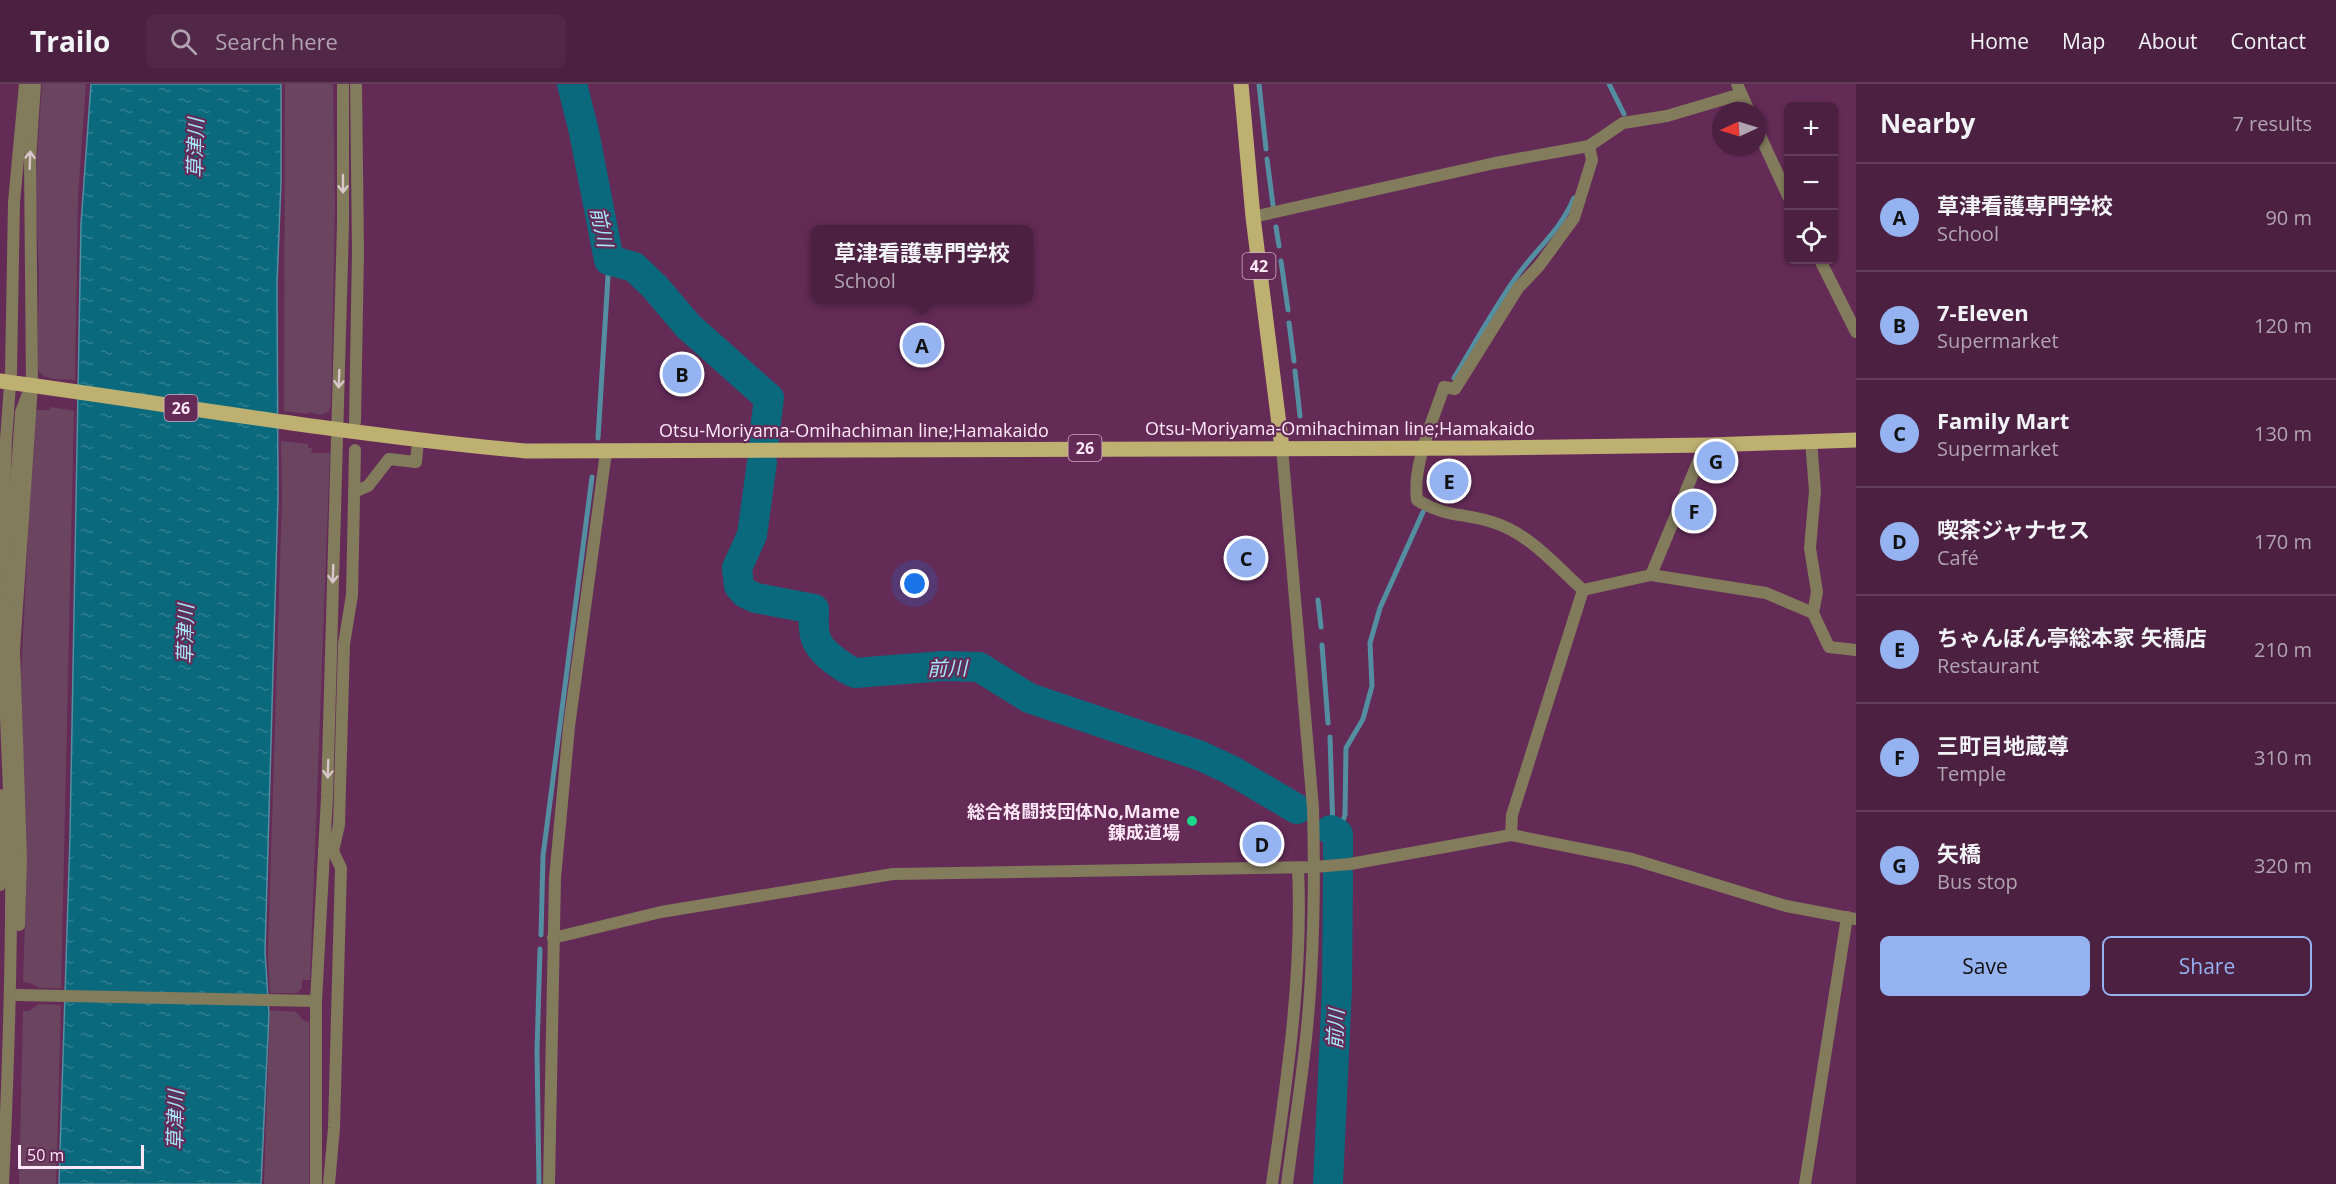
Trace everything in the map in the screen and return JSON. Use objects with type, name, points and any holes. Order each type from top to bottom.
[{"type":"main road","name":"42","points":[[1240,84],[1253,217],[1282,447]]},
{"type":"main road","name":"Otsu-Moriyama-Omihachiman line;Hamakaido","points":[[0,381],[315,428],[526,451],[1705,445],[1856,440]]},
{"type":"street","points":[[11,1184],[21,859],[14,650],[9,615],[2,601],[3,440],[11,371],[14,202],[25,84]]},
{"type":"street","points":[[0,747],[21,412],[32,385],[30,160],[35,84]]},
{"type":"street","points":[[316,1184],[316,1001],[329,851],[343,225],[343,84]]},
{"type":"street","points":[[355,422],[358,251],[356,84]]},
{"type":"street","points":[[1253,217],[1495,163],[1589,146],[1623,123],[1667,116],[1739,89]]},
{"type":"street","points":[[1583,590],[1524,536],[1492,522],[1434,510],[1417,500],[1416,489],[1424,447],[1444,387],[1455,389],[1518,288],[1539,266],[1574,218],[1592,160],[1589,146]]},
{"type":"street","points":[[1766,148],[1784,187]]},
{"type":"street","points":[[343,153],[356,153]]},
{"type":"street","points":[[18,166],[23,232],[23,369]]},
{"type":"street","points":[[1822,264],[1856,332]]},
{"type":"street","points":[[354,492],[368,486],[389,459],[416,462],[418,441]]},
{"type":"street","points":[[1811,441],[1815,491],[1810,548],[1817,592],[1814,613],[1828,648],[1856,650]]},
{"type":"street","points":[[1651,575],[1705,445]]},
{"type":"street","points":[[1282,447],[1313,808],[1314,844],[1320,867],[1306,1037],[1287,1184]]},
{"type":"street","points":[[329,851],[339,825],[344,644],[352,595],[355,450]]},
{"type":"street","points":[[549,1184],[555,878],[569,727],[606,452]]},
{"type":"street","points":[[1583,590],[1651,575],[1766,593],[1814,613]]},
{"type":"street","points":[[1511,835],[1512,815],[1583,590]]},
{"type":"street","points":[[3,1184],[11,857],[8,748],[4,710]]},
{"type":"street","points":[[0,795],[0,885]]},
{"type":"street","points":[[553,938],[661,912],[893,874],[1320,867],[1350,864],[1511,835],[1632,859],[1786,906],[1852,918],[1805,1184]]},
{"type":"street","points":[[329,851],[340,868],[334,1128],[329,1184]]},
{"type":"street","points":[[1272,1184],[1291,1045],[1300,910],[1298,868]]},
{"type":"street","points":[[16,995],[316,1001]]},
{"type":"shaded area","points":[[42,84],[86,84],[78,196],[75,380],[47,377],[39,372],[37,367],[39,269],[35,186]]},
{"type":"shaded area","points":[[285,84],[333,84],[335,206],[331,404],[329,411],[322,415],[284,411]]},
{"type":"shaded area","points":[[51,407],[74,411],[61,988],[39,988],[23,982],[26,889],[21,677],[34,410],[50,410]]},
{"type":"shaded area","points":[[281,441],[308,444],[308,448],[312,448],[311,453],[330,453],[310,980],[302,980],[302,988],[297,993],[270,993],[268,952],[282,499]]},
{"type":"shaded area","points":[[39,1004],[61,1005],[56,1184],[19,1184],[23,1011],[29,1011]]},
{"type":"shaded area","points":[[270,1010],[296,1012],[303,1020],[309,1022],[309,1184],[264,1184]]},
{"type":"water","name":"草津川","points":[[91,84],[281,84],[281,182],[277,283],[278,497],[265,952],[269,1014],[261,1184],[59,1184],[70,837],[81,224]]},
{"type":"waterway","name":"前川","points":[[572,84],[584,132],[609,260],[634,267],[655,287],[688,326],[769,398],[764,439]]},
{"type":"waterway","points":[[1259,84],[1266,149]]},
{"type":"waterway","points":[[1609,84],[1624,114]]},
{"type":"waterway","points":[[1267,159],[1273,205]]},
{"type":"waterway","points":[[1454,378],[1492,313],[1525,266],[1555,230],[1574,198]]},
{"type":"waterway","points":[[1276,227],[1279,246]]},
{"type":"waterway","points":[[598,438],[609,260]]},
{"type":"waterway","points":[[1281,261],[1288,310]]},
{"type":"waterway","points":[[1289,323],[1294,361]]},
{"type":"waterway","points":[[1295,371],[1300,416]]},
{"type":"waterway","name":"前川","points":[[762,462],[752,535],[737,568],[739,586],[745,593],[756,598],[814,609],[814,632],[818,644],[844,667],[855,673],[943,666],[979,667],[1029,698],[1201,756],[1231,770],[1297,809]]},
{"type":"waterway","points":[[541,935],[543,856],[592,477]]},
{"type":"waterway","points":[[1338,834],[1345,815],[1346,748],[1363,719],[1372,686],[1370,643],[1380,608],[1423,512]]},
{"type":"waterway","points":[[1318,600],[1321,627]]},
{"type":"waterway","points":[[1322,645],[1328,723]]},
{"type":"waterway","points":[[1330,737],[1333,831]]},
{"type":"waterway","name":"前川","points":[[1331,830],[1338,834],[1338,855]]},
{"type":"waterway","name":"前川","points":[[1328,1184],[1337,988],[1338,874]]},
{"type":"waterway","points":[[539,1184],[537,1051],[540,949]]},
{"type":"place","name":"草津看護専門学校","points":[[922,345]]},
{"type":"place","name":"7-Eleven","points":[[682,374]]},
{"type":"place","name":"矢橋","points":[[1716,461]]},
{"type":"place","name":"ちゃんぽん亭総本家 矢橋店","points":[[1449,481]]},
{"type":"place","name":"三町目地蔵尊","points":[[1694,511]]},
{"type":"place","name":"Family Mart","points":[[1246,558]]},
{"type":"place","name":"総合格闘技団体No,Mame 錬成道場","points":[[1192,821]]},
{"type":"place","name":"喫茶ジャナセス","points":[[1262,844]]}]
